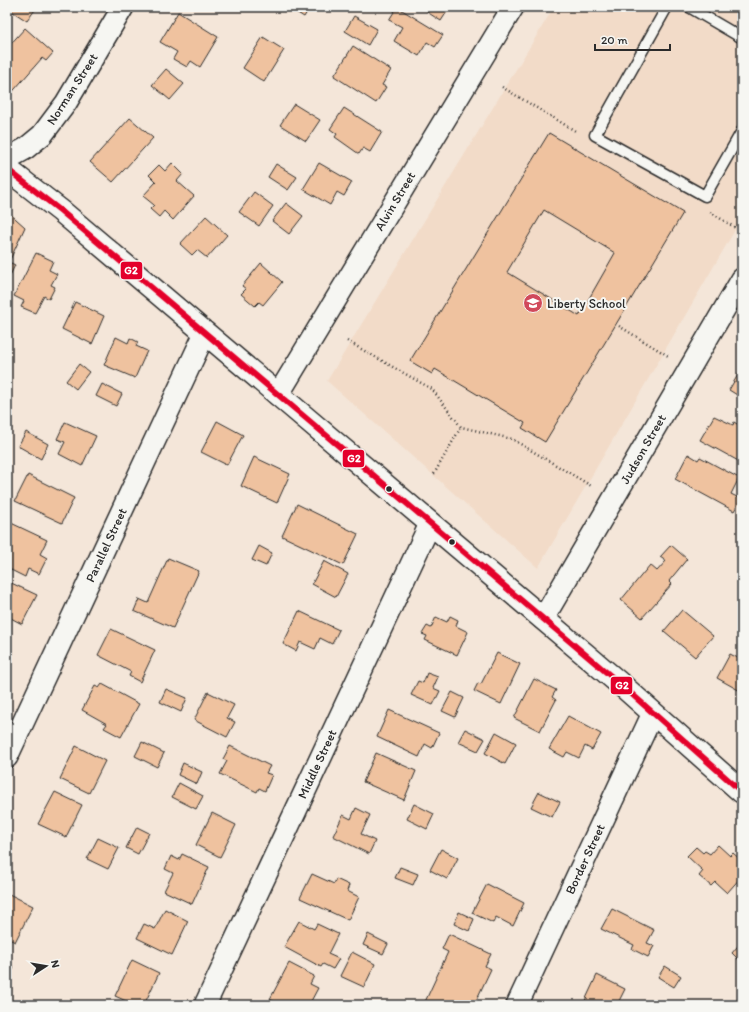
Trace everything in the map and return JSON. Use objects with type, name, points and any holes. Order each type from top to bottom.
[{"type":"main road","points":[[7,169],[61,211],[543,619],[653,713],[742,792]]},
{"type":"street","name":"Norman Street","points":[[7,159],[25,149],[42,135],[66,103],[123,7]]},
{"type":"street","name":"Alvin Street","points":[[278,395],[513,7]]},
{"type":"street","name":"Judson Street","points":[[543,619],[742,280]]},
{"type":"street","name":"Parallel Street","points":[[7,757],[205,333]]},
{"type":"street","name":"Middle Street","points":[[205,1005],[430,524]]},
{"type":"street","name":"Border Street","points":[[517,1005],[653,713]]},
{"type":"lane","points":[[667,7],[595,135],[705,196],[742,131]]},
{"type":"lane","points":[[689,7],[742,38]]},
{"type":"path","points":[[619,326],[670,357]]},
{"type":"path","points":[[347,340],[432,389],[461,427],[512,439],[593,487]]},
{"type":"path","points":[[434,474],[461,427]]},
{"type":"shaded area","name":"Liberty School","points":[[554,7],[742,7],[742,218],[538,568],[327,381]]},
{"type":"building","points":[[12,7],[37,7],[27,21],[10,10]]},
{"type":"building","points":[[288,7],[310,7],[304,17]]},
{"type":"building","points":[[397,7],[443,35],[435,47],[427,42],[419,56],[394,41],[402,27],[389,20]]},
{"type":"building","points":[[430,7],[450,7],[441,21],[427,12]]},
{"type":"building","points":[[178,12],[218,37],[200,67],[191,61],[187,67],[173,59],[177,52],[160,42]]},
{"type":"building","points":[[354,16],[377,29],[368,45],[345,31]]},
{"type":"building","points":[[25,28],[53,53],[46,61],[42,58],[8,97],[7,48]]},
{"type":"building","points":[[263,37],[284,50],[264,82],[243,68]]},
{"type":"building","points":[[353,46],[391,70],[382,85],[386,87],[376,103],[334,76]]},
{"type":"building","points":[[166,69],[184,84],[170,100],[152,85]]},
{"type":"building","points":[[294,104],[320,120],[306,141],[280,125]]},
{"type":"building","points":[[344,108],[382,132],[370,152],[363,148],[359,154],[335,137],[337,134],[330,129]]},
{"type":"building","points":[[130,118],[153,138],[113,182],[90,162]]},
{"type":"building","points":[[549,133],[683,213],[545,442],[522,428],[525,423],[435,369],[432,374],[410,361]],"holes":[[[544,210],[615,253],[579,316],[507,272]]]},
{"type":"building","points":[[172,163],[183,174],[177,181],[194,196],[173,220],[164,211],[159,217],[150,209],[154,205],[143,196],[156,182],[149,175],[159,165],[165,171]]},
{"type":"building","points":[[319,163],[352,182],[344,196],[337,192],[330,205],[303,189]]},
{"type":"building","points":[[276,164],[297,177],[288,190],[268,177]]},
{"type":"building","points":[[254,192],[273,206],[259,226],[239,212]]},
{"type":"building","points":[[286,203],[303,216],[289,234],[272,221]]},
{"type":"building","points":[[7,211],[25,227],[9,262],[15,265],[7,282]]},
{"type":"building","points":[[206,216],[227,235],[207,258],[197,250],[192,255],[180,244]]},
{"type":"building","points":[[36,253],[53,261],[49,270],[57,274],[51,285],[55,287],[49,299],[44,296],[35,313],[21,307],[24,301],[14,296]]},
{"type":"building","points":[[261,263],[282,282],[263,305],[259,302],[255,306],[241,294],[246,289],[242,286]]},
{"type":"building","points":[[75,302],[104,316],[92,344],[62,329]]},
{"type":"building","points":[[116,337],[128,343],[130,338],[138,342],[136,346],[147,351],[135,378],[104,365]]},
{"type":"building","points":[[79,364],[89,372],[76,389],[66,381]]},
{"type":"building","points":[[742,368],[742,398],[729,390]]},
{"type":"building","points":[[102,384],[122,394],[116,406],[96,396]]},
{"type":"building","points":[[714,416],[733,425],[734,422],[742,427],[742,463],[700,440]]},
{"type":"building","points":[[217,421],[243,435],[227,465],[201,452]]},
{"type":"building","points":[[65,422],[96,436],[82,466],[59,454],[65,442],[57,439]]},
{"type":"building","points":[[26,432],[48,444],[41,459],[18,446]]},
{"type":"building","points":[[688,454],[698,460],[700,457],[739,478],[731,494],[741,499],[734,511],[675,479]]},
{"type":"building","points":[[254,457],[290,474],[277,503],[241,486]]},
{"type":"building","points":[[28,475],[74,498],[62,523],[15,501]]},
{"type":"building","points":[[297,504],[358,534],[343,565],[282,536]]},
{"type":"building","points":[[9,522],[47,540],[40,554],[47,558],[39,574],[28,569],[25,577],[7,568],[7,527]]},
{"type":"building","points":[[671,545],[687,559],[669,581],[672,584],[642,618],[621,600],[650,565],[657,571],[666,561],[660,557]]},
{"type":"building","points":[[259,546],[272,553],[266,566],[252,560]]},
{"type":"building","points":[[168,558],[199,571],[173,628],[134,611],[139,599],[148,603]]},
{"type":"building","points":[[324,561],[348,574],[336,597],[312,584]]},
{"type":"building","points":[[7,581],[37,595],[22,624],[7,616]]},
{"type":"building","points":[[682,610],[713,636],[695,657],[664,631]]},
{"type":"building","points":[[299,611],[339,630],[332,644],[320,638],[315,649],[300,642],[296,651],[283,644]]},
{"type":"building","points":[[450,616],[458,620],[456,626],[468,632],[457,655],[425,640],[427,636],[422,634],[427,626],[431,628],[436,617],[447,622]]},
{"type":"building","points":[[111,629],[155,650],[140,682],[129,676],[131,672],[98,655]]},
{"type":"building","points":[[497,653],[520,664],[501,704],[474,691],[478,683],[481,684]]},
{"type":"building","points":[[730,654],[742,660],[742,692],[717,678]]},
{"type":"building","points":[[427,673],[438,677],[433,688],[440,691],[433,705],[411,695],[418,681],[423,683]]},
{"type":"building","points":[[534,679],[556,690],[552,697],[556,700],[540,731],[514,718]]},
{"type":"building","points":[[102,684],[139,704],[121,737],[104,728],[107,724],[82,710],[95,686],[99,688]]},
{"type":"building","points":[[166,689],[187,698],[181,712],[160,702]]},
{"type":"building","points":[[208,692],[234,705],[227,718],[235,722],[227,737],[194,720]]},
{"type":"building","points":[[452,692],[464,698],[455,717],[442,711]]},
{"type":"building","points":[[389,710],[439,733],[432,748],[425,744],[419,757],[377,737]]},
{"type":"building","points":[[568,716],[601,734],[592,750],[585,746],[579,758],[567,752],[564,757],[549,749]]},
{"type":"building","points":[[465,729],[485,739],[478,751],[458,742]]},
{"type":"building","points":[[496,732],[516,743],[505,764],[485,753]]},
{"type":"building","points":[[142,742],[164,753],[157,767],[135,756]]},
{"type":"building","points":[[76,746],[105,761],[89,793],[60,779]]},
{"type":"building","points":[[230,746],[270,766],[266,773],[272,775],[265,791],[259,788],[257,792],[220,774],[227,761],[223,759]]},
{"type":"building","points":[[376,753],[416,771],[404,800],[363,782]]},
{"type":"building","points":[[183,763],[202,772],[197,784],[178,775]]},
{"type":"building","points":[[179,783],[203,796],[196,809],[172,797]]},
{"type":"building","points":[[55,792],[82,805],[66,837],[38,824]]},
{"type":"building","points":[[539,792],[560,802],[552,817],[531,807]]},
{"type":"building","points":[[414,804],[434,814],[427,829],[407,819]]},
{"type":"building","points":[[356,808],[370,815],[361,834],[375,841],[369,854],[333,836],[343,815],[351,819]]},
{"type":"building","points":[[212,813],[236,825],[220,857],[196,845]]},
{"type":"building","points":[[137,827],[149,833],[138,854],[126,848]]},
{"type":"building","points":[[98,838],[119,848],[108,869],[87,859]]},
{"type":"building","points":[[718,845],[730,856],[733,853],[742,861],[742,876],[727,893],[715,882],[711,886],[699,876],[703,871],[687,856],[696,847],[703,853],[705,851],[710,854]]},
{"type":"building","points":[[441,849],[458,858],[447,879],[430,870]]},
{"type":"building","points":[[182,854],[209,867],[192,904],[164,891],[173,873],[165,869],[171,856],[179,860]]},
{"type":"building","points":[[400,867],[418,874],[413,885],[395,878]]},
{"type":"building","points":[[312,874],[334,884],[336,879],[349,885],[347,891],[359,897],[348,920],[300,898]]},
{"type":"building","points":[[487,884],[524,903],[513,926],[496,917],[493,923],[472,913]]},
{"type":"building","points":[[7,893],[33,906],[15,942],[7,938]]},
{"type":"building","points":[[165,909],[188,921],[172,955],[137,938],[144,924],[155,929]]},
{"type":"building","points":[[612,909],[654,930],[647,943],[654,946],[648,957],[632,949],[634,945],[601,929]]},
{"type":"building","points":[[459,912],[474,919],[469,931],[454,924]]},
{"type":"building","points":[[299,921],[314,929],[317,924],[338,934],[328,954],[339,959],[333,969],[323,964],[321,967],[284,947]]},
{"type":"building","points":[[368,934],[388,944],[383,954],[363,945]]},
{"type":"building","points":[[449,934],[491,954],[485,966],[491,969],[474,1005],[424,1004],[448,952],[442,949]]},
{"type":"building","points":[[742,941],[742,963],[732,953]]},
{"type":"building","points":[[352,952],[375,964],[364,987],[340,976]]},
{"type":"building","points":[[132,960],[159,973],[144,1005],[135,1005],[115,996]]},
{"type":"building","points":[[289,963],[314,976],[310,984],[318,988],[309,1005],[302,1003],[301,1005],[280,1005],[270,999]]},
{"type":"building","points":[[7,964],[14,967],[7,982]]},
{"type":"building","points":[[665,966],[681,976],[674,987],[658,977]]},
{"type":"building","points":[[597,975],[625,989],[617,1005],[583,1005]]},
{"type":"transit line","name":"G2","points":[[7,169],[61,211],[625,688],[742,792]]},
{"type":"place","name":"Liberty School","points":[[533,303]]}]
